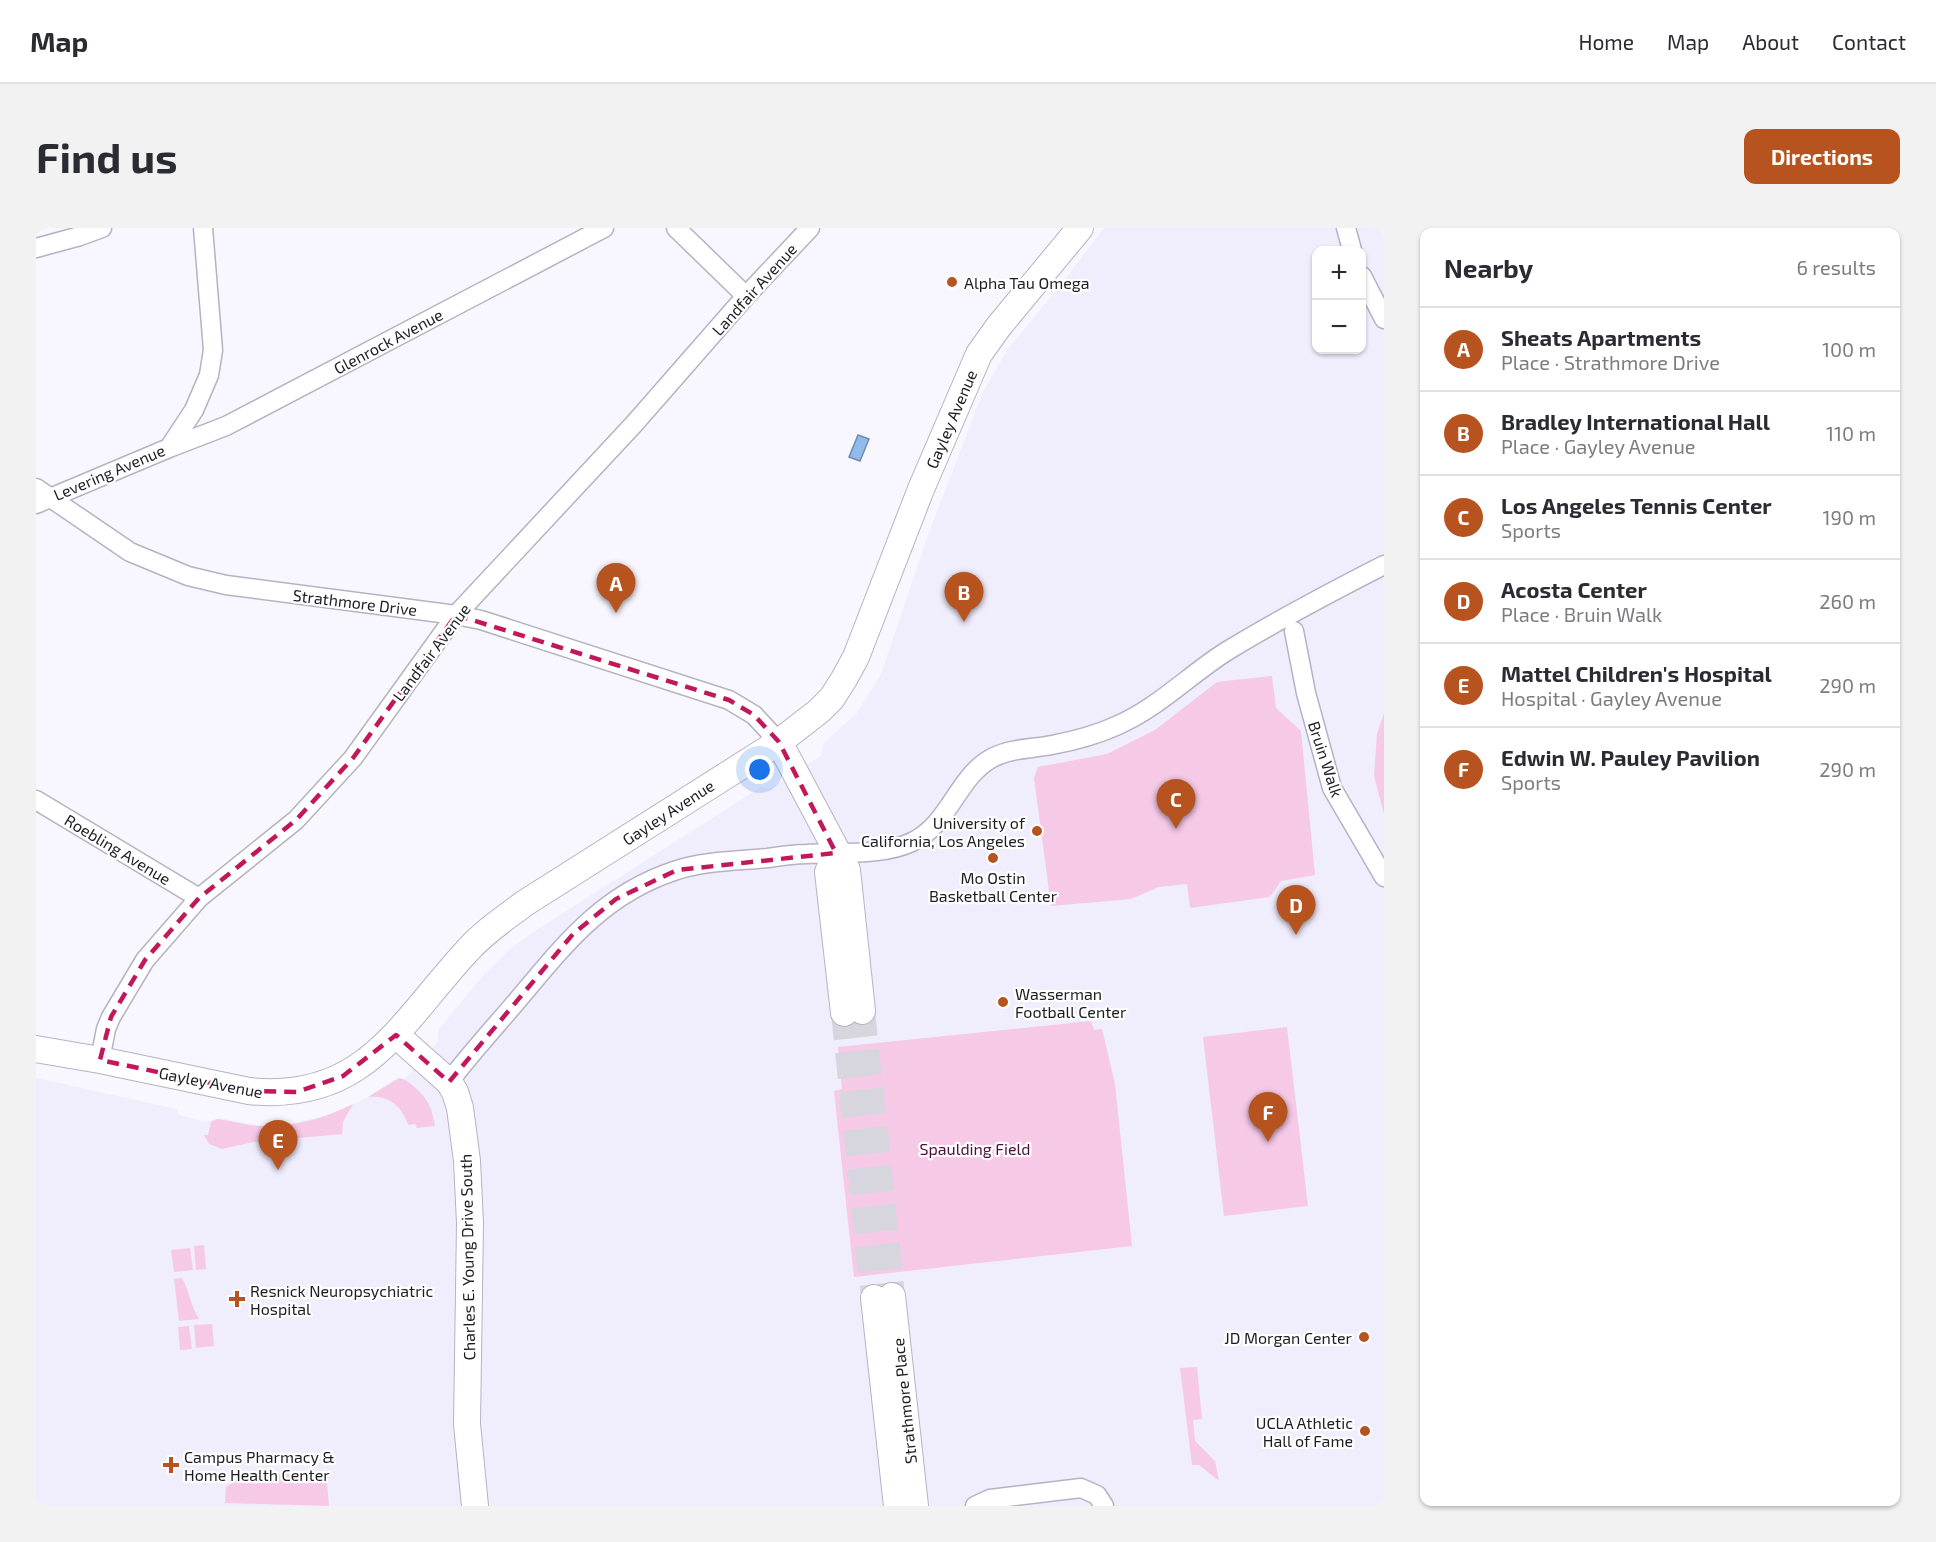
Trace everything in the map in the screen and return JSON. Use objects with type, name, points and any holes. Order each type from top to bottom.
[{"type":"street","points":[[36,248],[102,228]]},
{"type":"street","name":"Levering Avenue","points":[[41,496],[170,448],[194,410],[209,375],[213,350],[203,228]]},
{"type":"street","name":"Glenrock Avenue","points":[[170,448],[226,426],[604,228]]},
{"type":"street","points":[[676,228],[746,296]]},
{"type":"street","name":"Landfair Avenue","points":[[100,1060],[106,1029],[111,1017],[145,960],[199,898],[296,820],[353,758],[456,615],[634,424],[746,296],[810,228]]},
{"type":"street","name":"Gayley Avenue","points":[[36,1049],[268,1093],[297,1092],[317,1087],[343,1076],[369,1060],[396,1035],[468,949],[491,928],[525,903],[779,742],[819,711],[832,698],[855,657],[921,489],[979,354],[999,326],[1080,228]]},
{"type":"street","points":[[1346,228],[1351,246]]},
{"type":"street","points":[[1366,284],[1384,319]]},
{"type":"street","name":"Strathmore Drive","points":[[41,496],[130,552],[188,576],[226,585],[480,620],[729,700],[754,715],[779,742]]},
{"type":"street","points":[[449,1082],[573,934],[616,899],[645,882],[677,870],[723,862],[894,848],[911,843],[942,819],[976,769],[990,759],[1014,750],[1052,745],[1117,726],[1164,698],[1225,652],[1384,565]]},
{"type":"street","name":"Bruin Walk","points":[[1294,631],[1306,693],[1332,788],[1384,877]]},
{"type":"street","points":[[779,742],[836,853]]},
{"type":"street","name":"Roebling Avenue","points":[[36,800],[199,898]]},
{"type":"street","points":[[836,853],[828,872],[853,1012]]},
{"type":"street","name":"Charles E. Young Drive South","points":[[396,1035],[449,1082],[460,1108],[468,1182],[467,1424],[475,1506]]},
{"type":"street","name":"Strathmore Place","points":[[897,1506],[883,1297],[915,1506]]},
{"type":"street","points":[[978,1505],[990,1499],[1081,1488],[1097,1495],[1104,1506]]},
{"type":"highlighted area","points":[[456,615],[729,700],[754,715],[779,742],[836,853],[677,870],[616,899],[573,934],[449,1082],[396,1035],[343,1076],[297,1092],[249,1091],[100,1060],[111,1017],[145,960],[199,898],[296,820],[353,758]]},
{"type":"shaded area","name":"University of California, Los Angeles","points":[[1104,228],[1384,228],[1384,1506],[36,1506],[36,1078],[177,1109],[179,1115],[206,1122],[220,1118],[262,1126],[285,1125],[330,1115],[368,1097],[394,1080],[404,1079],[438,1041],[438,1030],[485,973],[510,949],[533,932],[761,787],[771,788],[821,756],[823,744],[857,713],[881,674],[928,535],[983,392],[1007,350]]},
{"type":"green space","points":[[1272,676],[1276,708],[1301,731],[1315,875],[1281,881],[1270,897],[1190,908],[1187,884],[1159,887],[1131,899],[1051,906],[1034,778],[1038,767],[1107,754],[1155,730],[1217,682]]},
{"type":"green space","points":[[1384,713],[1384,814],[1374,776],[1377,734]]},
{"type":"green space","name":"Spaulding Field","points":[[1091,1021],[1094,1030],[1102,1029],[1115,1084],[1132,1246],[854,1277],[834,1091],[842,1089],[838,1047]]},
{"type":"green space","points":[[1287,1027],[1308,1206],[1224,1216],[1203,1037]]},
{"type":"green space","points":[[399,1078],[409,1082],[425,1098],[435,1126],[417,1128],[415,1124],[408,1125],[402,1112],[394,1103],[382,1098],[368,1097]]},
{"type":"green space","points":[[353,1104],[343,1122],[342,1134],[254,1142],[222,1149],[209,1144],[204,1135],[208,1135],[211,1122],[217,1119],[257,1126],[287,1125],[321,1117]]},
{"type":"green space","points":[[204,1245],[206,1269],[196,1270],[194,1246]]},
{"type":"green space","points":[[190,1248],[193,1270],[174,1272],[171,1250]]},
{"type":"green space","points":[[182,1278],[199,1319],[179,1321],[174,1279]]},
{"type":"green space","points":[[212,1324],[214,1346],[196,1348],[194,1325]]},
{"type":"green space","points":[[189,1326],[192,1349],[180,1350],[178,1327]]},
{"type":"green space","points":[[1197,1367],[1202,1419],[1193,1420],[1195,1441],[1215,1461],[1219,1481],[1199,1465],[1192,1465],[1180,1368]]},
{"type":"green space","points":[[313,1472],[323,1476],[327,1483],[329,1506],[225,1503],[226,1487],[237,1479]]},
{"type":"water","points":[[858,435],[869,439],[860,461],[849,457]]},
{"type":"tunnel","points":[[862,1011],[892,1296]]},
{"type":"tunnel","points":[[844,1013],[874,1298]]},
{"type":"place","name":"Alpha Tau Omega","points":[[952,282]]},
{"type":"place","name":"Sheats Apartments","points":[[616,613]]},
{"type":"place","name":"Bradley International Hall","points":[[964,622]]},
{"type":"place","name":"Los Angeles Tennis Center","points":[[1176,829]]},
{"type":"place","name":"University of California, Los Angeles","points":[[1037,831]]},
{"type":"place","name":"Mo Ostin Basketball Center","points":[[993,858]]},
{"type":"place","name":"Acosta Center","points":[[1296,935]]},
{"type":"place","name":"Wasserman Football Center","points":[[1003,1002]]},
{"type":"place","name":"Edwin W. Pauley Pavilion","points":[[1268,1142]]},
{"type":"place","name":"Mattel Children's Hospital","points":[[278,1170]]},
{"type":"place","name":"Resnick Neuropsychiatric Hospital","points":[[237,1299]]},
{"type":"place","name":"JD Morgan Center","points":[[1364,1337]]},
{"type":"place","name":"UCLA Athletic Hall of Fame","points":[[1365,1431]]},
{"type":"place","name":"Campus Pharmacy & Home Health Center","points":[[171,1465]]}]
